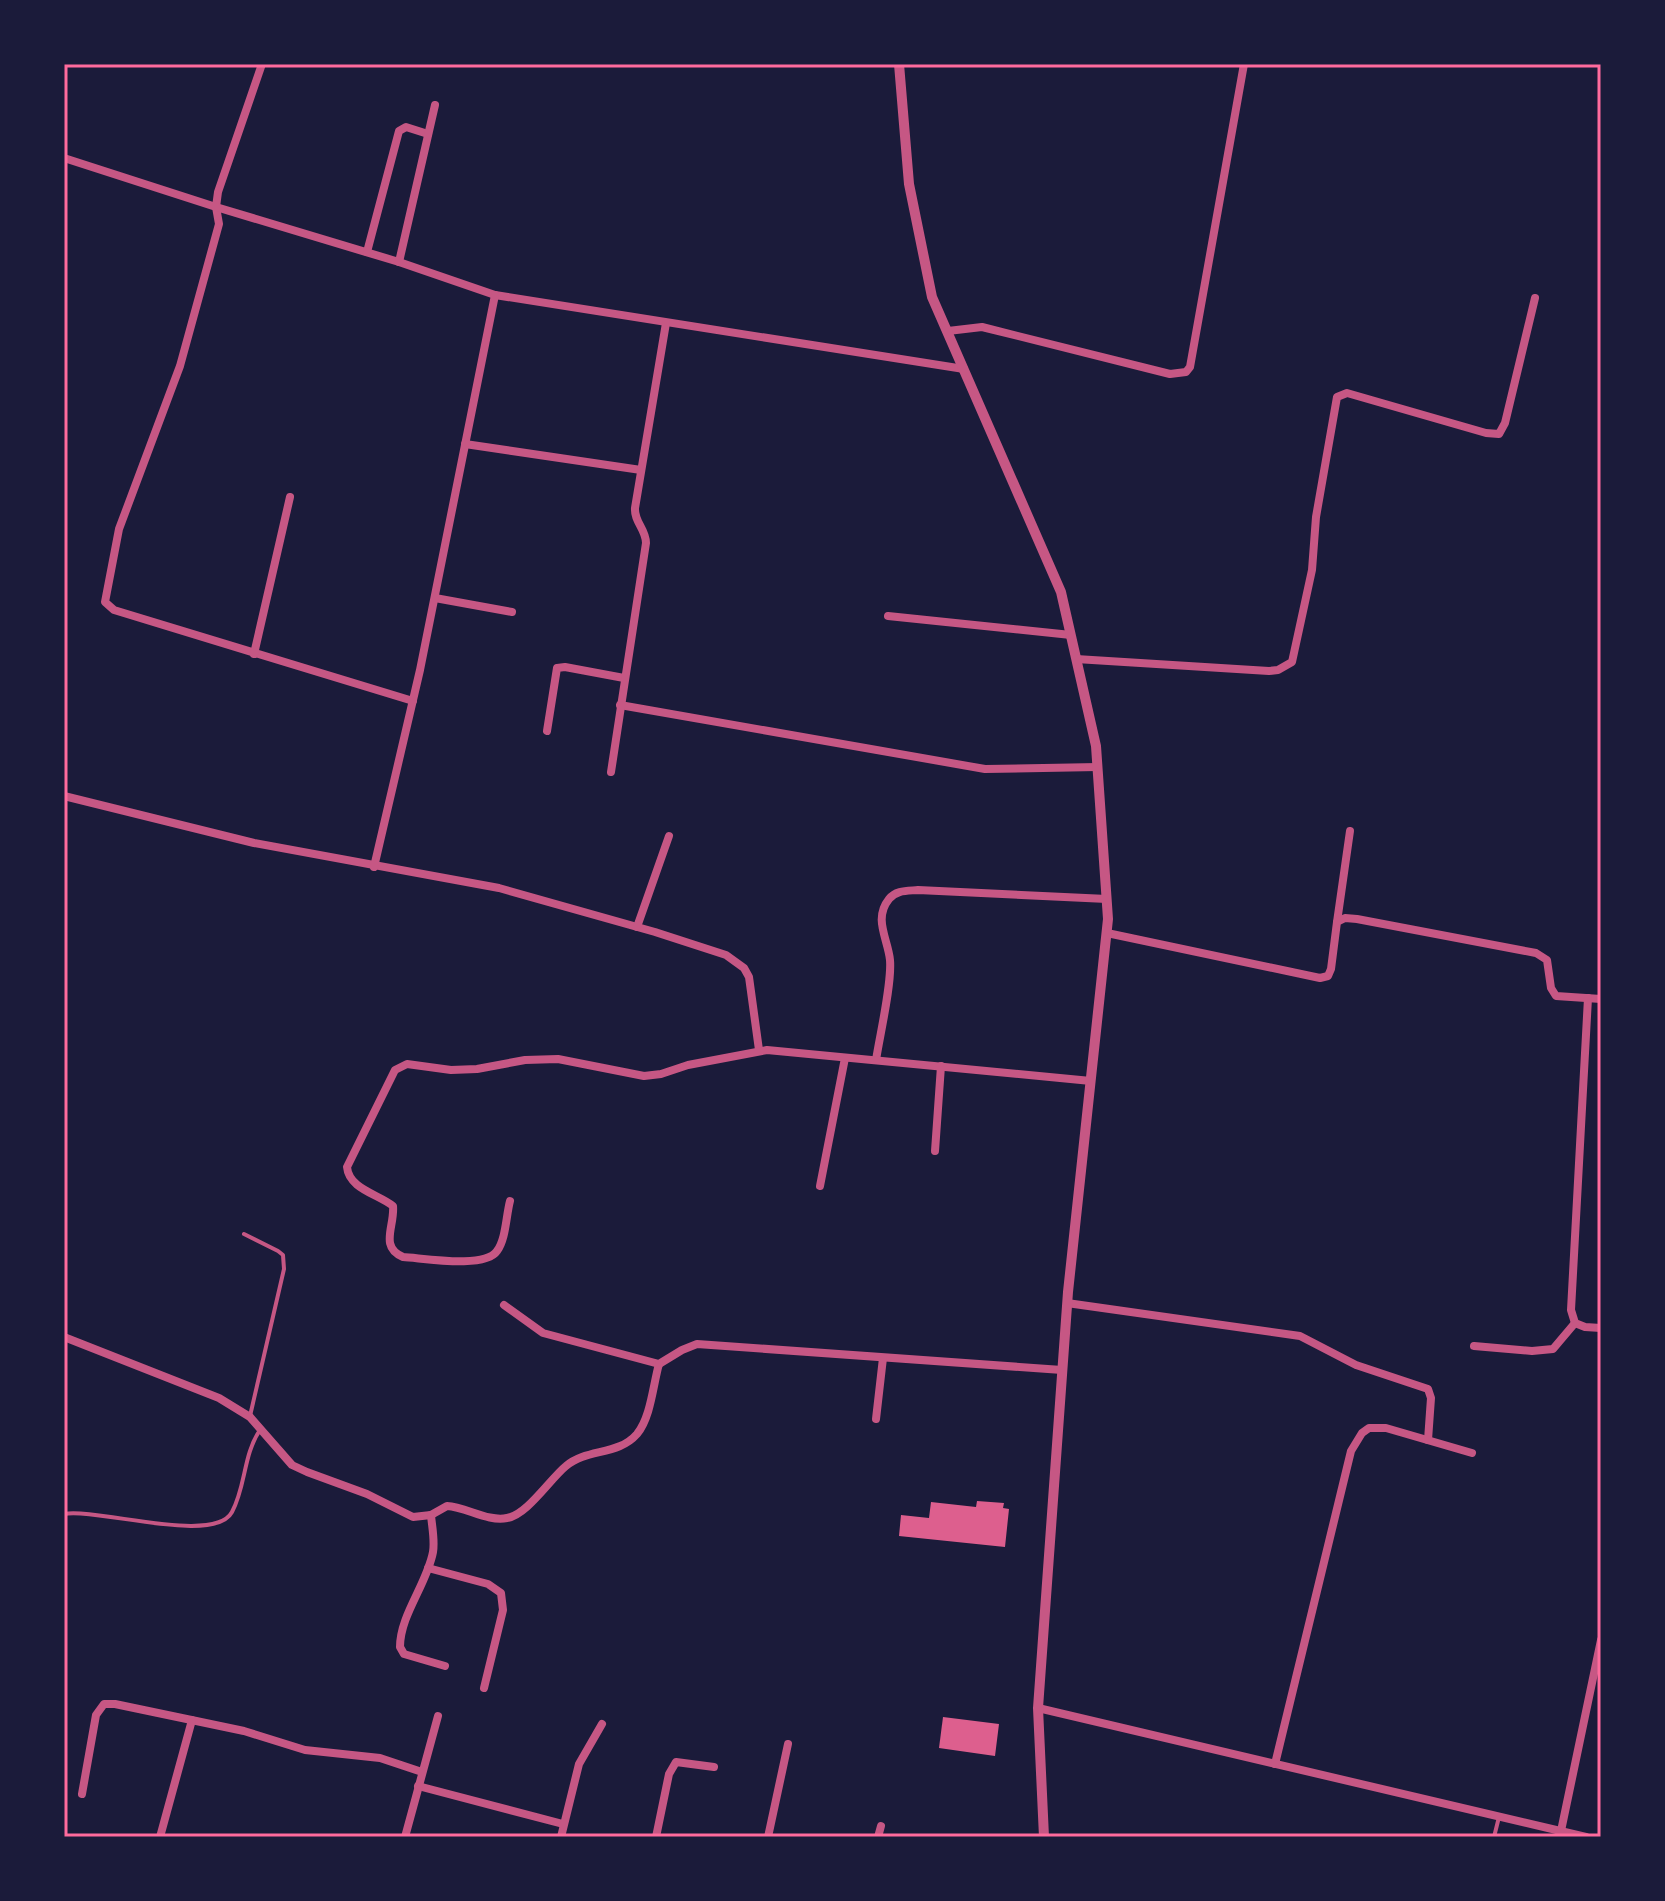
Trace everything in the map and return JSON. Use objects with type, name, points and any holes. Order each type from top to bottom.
[{"type":"street","points":[[262,64],[223,175],[216,207],[219,224],[184,351],[119,529],[105,602],[114,610],[413,701]]},
{"type":"street","points":[[899,64],[909,184],[932,297],[1061,592],[1098,767],[1107,933],[1067,1303],[1038,1708],[1044,1837]]},
{"type":"street","points":[[948,331],[982,327],[1170,374],[1186,372],[1190,367],[1244,64]]},
{"type":"street","points":[[399,262],[435,105]]},
{"type":"street","points":[[367,252],[399,131],[406,127],[428,134]]},
{"type":"street","points":[[64,158],[495,295],[964,369]]},
{"type":"street","points":[[374,867],[435,598],[495,295]]},
{"type":"street","points":[[1076,659],[1269,671],[1292,662],[1312,570],[1316,517],[1337,397],[1347,393],[1486,433],[1499,434],[1505,423],[1535,298]]},
{"type":"street","points":[[611,772],[646,543],[645,531],[635,513],[666,323]]},
{"type":"street","points":[[465,444],[641,470]]},
{"type":"street","points":[[254,654],[290,497]]},
{"type":"street","points":[[435,598],[512,612]]},
{"type":"street","points":[[888,616],[1071,635]]},
{"type":"street","points":[[547,731],[557,668],[624,678]]},
{"type":"street","points":[[620,705],[985,769],[1098,767]]},
{"type":"street","points":[[64,796],[254,843],[499,888],[726,955],[744,968],[751,986],[759,1050]]},
{"type":"street","points":[[1107,933],[1320,978],[1328,976],[1350,831]]},
{"type":"street","points":[[637,927],[669,836]]},
{"type":"street","points":[[876,1060],[890,960],[882,931],[882,914],[888,900],[898,892],[918,890],[1107,899]]},
{"type":"street","points":[[1337,922],[1345,918],[1357,919],[1536,953],[1547,960],[1551,988],[1556,996],[1601,999]]},
{"type":"street","points":[[1575,1323],[1571,1310],[1588,998]]},
{"type":"street","points":[[510,1201],[500,1246],[496,1254],[489,1258],[468,1261],[403,1257],[394,1253],[389,1237],[393,1206],[354,1183],[348,1176],[347,1167],[395,1070],[407,1064],[451,1070],[558,1059],[644,1076],[759,1050],[1091,1081]]},
{"type":"street","points":[[820,1186],[845,1058]]},
{"type":"street","points":[[935,1151],[941,1066]]},
{"type":"street","points":[[1067,1303],[1300,1336],[1356,1365],[1428,1389],[1431,1398],[1428,1440]]},
{"type":"street","points":[[504,1305],[543,1333],[659,1364],[697,1344],[1062,1370]]},
{"type":"street","points":[[1575,1323],[1601,1328]]},
{"type":"street","points":[[1474,1346],[1532,1351],[1553,1349],[1575,1323]]},
{"type":"street","points":[[64,1337],[219,1398],[250,1417],[292,1465],[367,1494],[413,1517],[431,1515],[447,1506],[496,1518],[510,1518],[566,1465],[579,1458],[617,1449],[630,1441],[644,1421],[659,1364]]},
{"type":"street","points":[[876,1419],[883,1358]]},
{"type":"street","points":[[1275,1764],[1356,1440],[1369,1428],[1377,1427],[1472,1453]]},
{"type":"street","points":[[431,1515],[434,1550],[400,1647],[404,1654],[445,1666]]},
{"type":"street","points":[[428,1568],[488,1584],[501,1593],[503,1610],[484,1688]]},
{"type":"street","points":[[1561,1831],[1601,1640]]},
{"type":"street","points":[[82,1794],[96,1715],[104,1704],[244,1731],[305,1750],[380,1758],[422,1772]]},
{"type":"street","points":[[1038,1708],[1586,1837]]},
{"type":"street","points":[[405,1837],[438,1716]]},
{"type":"street","points":[[160,1837],[192,1720]]},
{"type":"street","points":[[561,1837],[579,1764],[602,1724]]},
{"type":"street","points":[[768,1837],[788,1744]]},
{"type":"street","points":[[656,1837],[669,1774],[676,1762],[714,1767]]},
{"type":"street","points":[[418,1786],[563,1824]]},
{"type":"street","points":[[878,1837],[881,1826]]},
{"type":"lane","points":[[244,1234],[283,1255],[284,1269],[250,1417]]},
{"type":"lane","points":[[64,1514],[188,1525],[221,1523],[233,1511],[251,1445],[260,1430]]},
{"type":"lane","points":[[1494,1837],[1499,1817]]},
{"type":"building","points":[[977,1501],[1004,1503],[1003,1508],[1009,1509],[1005,1547],[899,1536],[901,1515],[929,1518],[931,1502],[976,1507]]},
{"type":"building","points":[[943,1717],[999,1724],[995,1756],[939,1748]]}]
